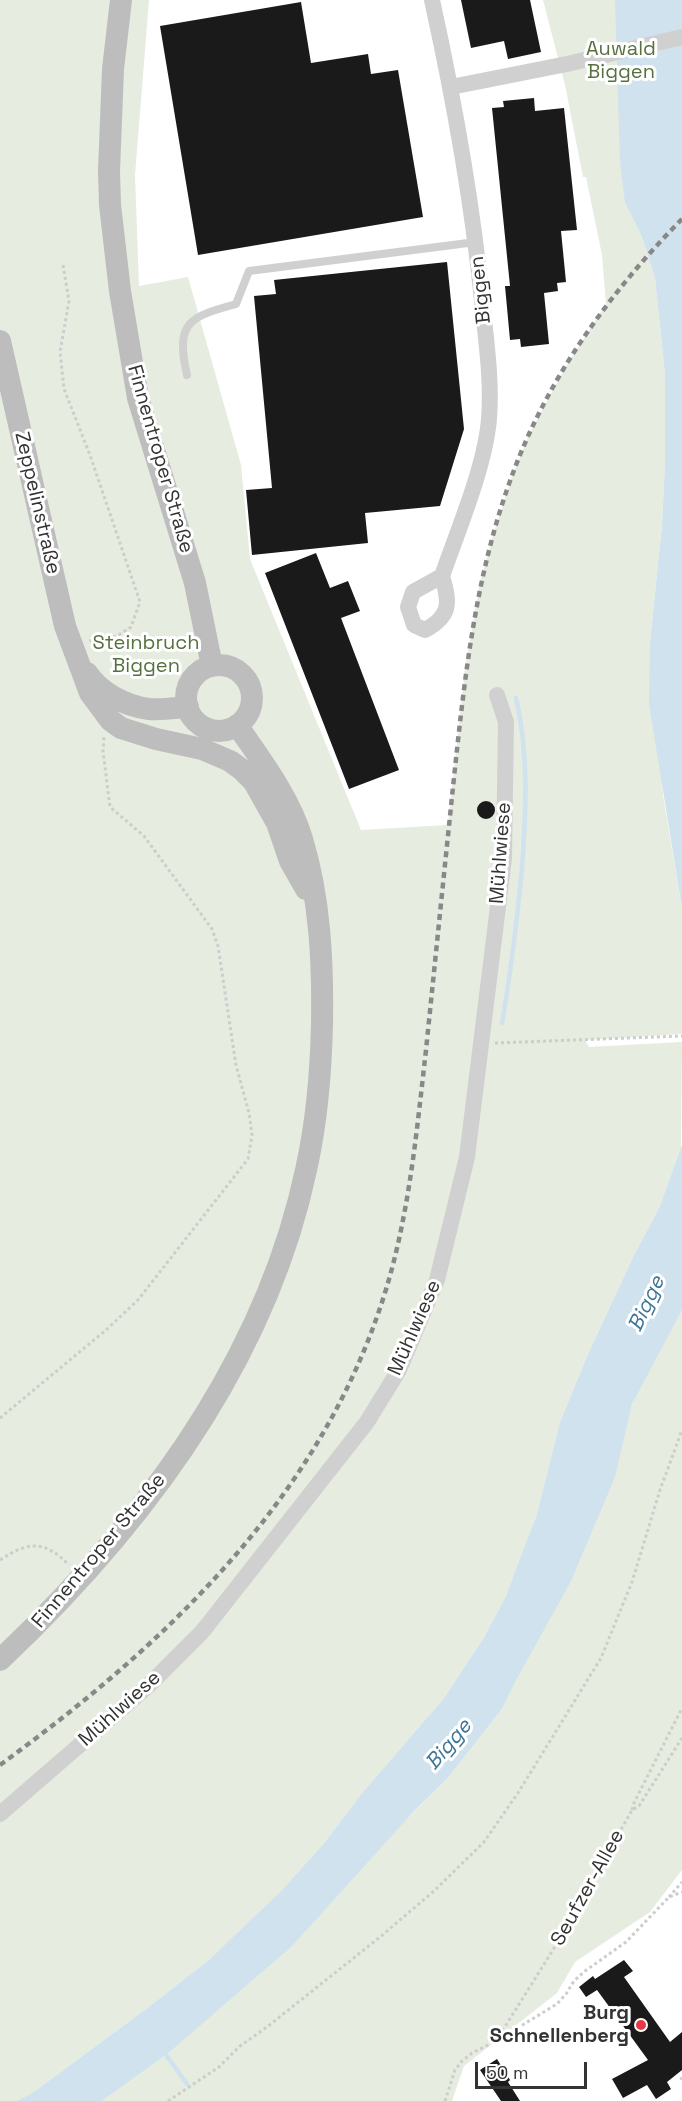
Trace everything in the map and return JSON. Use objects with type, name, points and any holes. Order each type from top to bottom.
[{"type":"main road","name":"Finnentroper Straße","points":[[121,0],[113,69],[110,159],[110,205],[120,291],[138,398],[195,583],[212,666]]},
{"type":"main road","name":"Zeppelinstraße","points":[[0,342],[65,626],[90,693],[110,720],[122,728],[217,754],[241,769],[254,782],[273,816],[290,861],[316,905]]},
{"type":"main road","name":"Zeppelinstraße","points":[[76,654],[93,681],[107,693],[127,703],[149,709],[188,707]]},
{"type":"main road","points":[[212,666],[228,666],[236,670],[247,681],[252,698],[249,710],[237,725],[219,730],[198,723],[188,707],[188,688],[195,675],[212,666]]},
{"type":"main road","name":"Finnentroper Straße","points":[[0,1660],[81,1578],[136,1514],[194,1432],[223,1386],[251,1330],[274,1276],[294,1218],[316,1116],[321,1066],[321,957],[316,905],[302,837],[285,801],[237,725]]},
{"type":"street","name":"Biggen","points":[[432,0],[466,172],[476,242],[490,382],[489,421],[482,455],[442,576]]},
{"type":"street","points":[[451,87],[567,64],[682,37]]},
{"type":"street","name":"Mühlwiese","points":[[0,1814],[149,1685],[202,1632],[367,1422],[399,1370],[437,1280],[467,1157],[504,858],[506,722],[497,695]]},
{"type":"lane","points":[[187,375],[182,353],[183,334],[191,322],[202,314],[236,304],[249,271],[476,242]]},
{"type":"path","points":[[63,264],[69,301],[60,352],[64,389],[90,455],[140,602],[131,627],[117,636],[76,654]]},
{"type":"path","points":[[0,1418],[106,1330],[138,1300],[248,1159],[252,1135],[249,1113],[236,1065],[219,946],[212,929],[144,837],[110,807],[103,737],[110,720]]},
{"type":"path","points":[[482,1043],[682,1036]]},
{"type":"path","points":[[168,2101],[219,2067],[240,2046],[380,1937],[434,1891],[484,1842],[518,1793],[601,1658],[632,1582],[660,1490],[682,1430]]},
{"type":"path","points":[[0,1560],[22,1547],[33,1545],[60,1556],[81,1578]]},
{"type":"path","points":[[632,1810],[682,1708]]},
{"type":"path","name":"Seufzer-Allee","points":[[496,2041],[561,1937],[632,1810],[639,1806],[682,1738]]},
{"type":"path","points":[[445,2101],[456,2070],[462,2061],[557,2004],[574,1981],[626,1942],[682,1882]]},
{"type":"path","points":[[669,1897],[682,1892]]},
{"type":"green space","points":[[0,0],[149,0],[135,175],[139,286],[188,277],[241,465],[250,559],[361,830],[448,825],[465,669],[480,583],[491,542],[512,476],[530,433],[565,368],[606,304],[602,255],[586,177],[583,177],[565,85],[543,0],[682,0],[625,203],[642,237],[655,278],[665,375],[662,525],[650,642],[663,795],[682,909],[682,1034],[585,1040],[589,1047],[682,1042],[681,1148],[659,1208],[634,1255],[588,1354],[560,1422],[536,1517],[506,1596],[483,1639],[444,1698],[362,1793],[325,1842],[281,1891],[210,1959],[35,2091],[17,2101],[0,2101]]},
{"type":"green space","points":[[682,1310],[682,1870],[650,1912],[575,1962],[557,1993],[464,2066],[452,2101],[102,2101],[166,2055],[447,1779],[502,1709],[627,1423],[632,1404]]},
{"type":"water","points":[[615,0],[682,0],[682,909],[649,704],[650,642],[662,525],[665,375],[655,278],[642,237],[625,203],[620,162]]},
{"type":"water","name":"Bigge","points":[[682,1145],[682,1310],[632,1404],[615,1477],[571,1581],[502,1709],[447,1779],[415,1810],[292,1946],[166,2055],[102,2101],[17,2101],[35,2091],[210,1959],[281,1891],[325,1842],[362,1793],[444,1698],[483,1639],[506,1596],[536,1517],[560,1422],[588,1354],[634,1255],[659,1208]]},
{"type":"building","points":[[461,0],[530,0],[541,52],[508,59],[504,41],[471,48]]},
{"type":"building","points":[[301,2],[311,63],[368,54],[371,74],[398,70],[423,217],[198,255],[160,26]]},
{"type":"building","points":[[534,98],[535,111],[564,108],[577,230],[561,231],[566,282],[557,283],[558,291],[544,293],[549,344],[521,347],[520,339],[510,340],[505,286],[510,286],[492,108],[504,107],[503,101]]},
{"type":"building","points":[[447,262],[464,429],[440,506],[365,513],[368,543],[252,555],[246,490],[272,488],[254,296],[276,294],[274,280]]},
{"type":"building","points":[[316,553],[330,588],[348,581],[360,611],[341,618],[399,770],[349,789],[265,573]]},
{"type":"building","points":[[486,801],[492,804],[495,810],[492,816],[486,819],[480,816],[477,810],[480,804]]},
{"type":"building","name":"Burg Schnellenberg","points":[[624,1960],[633,1971],[624,1977],[670,2042],[682,2032],[682,2070],[667,2082],[671,2089],[656,2099],[647,2085],[623,2098],[612,2079],[648,2060],[597,1990],[586,1997],[579,1987],[593,1976],[595,1979]]},
{"type":"building","points":[[497,2059],[520,2101],[501,2101],[480,2070]]},
{"type":"waterway","points":[[502,1023],[516,927],[525,825],[525,761],[516,698]]},
{"type":"waterway","points":[[164,2052],[187,2084]]},
{"type":"railway","points":[[0,1765],[119,1671],[226,1567],[273,1509],[314,1447],[350,1382],[389,1280],[410,1182],[463,696],[477,607],[497,520],[529,434],[577,347],[616,293],[682,219]]},
{"type":"place","name":"Burg Schnellenberg","points":[[641,2025]]},
{"type":"park label","name":"Auwald Biggen","points":[[621,62]]},
{"type":"park label","name":"Steinbruch Biggen","points":[[146,656]]}]
